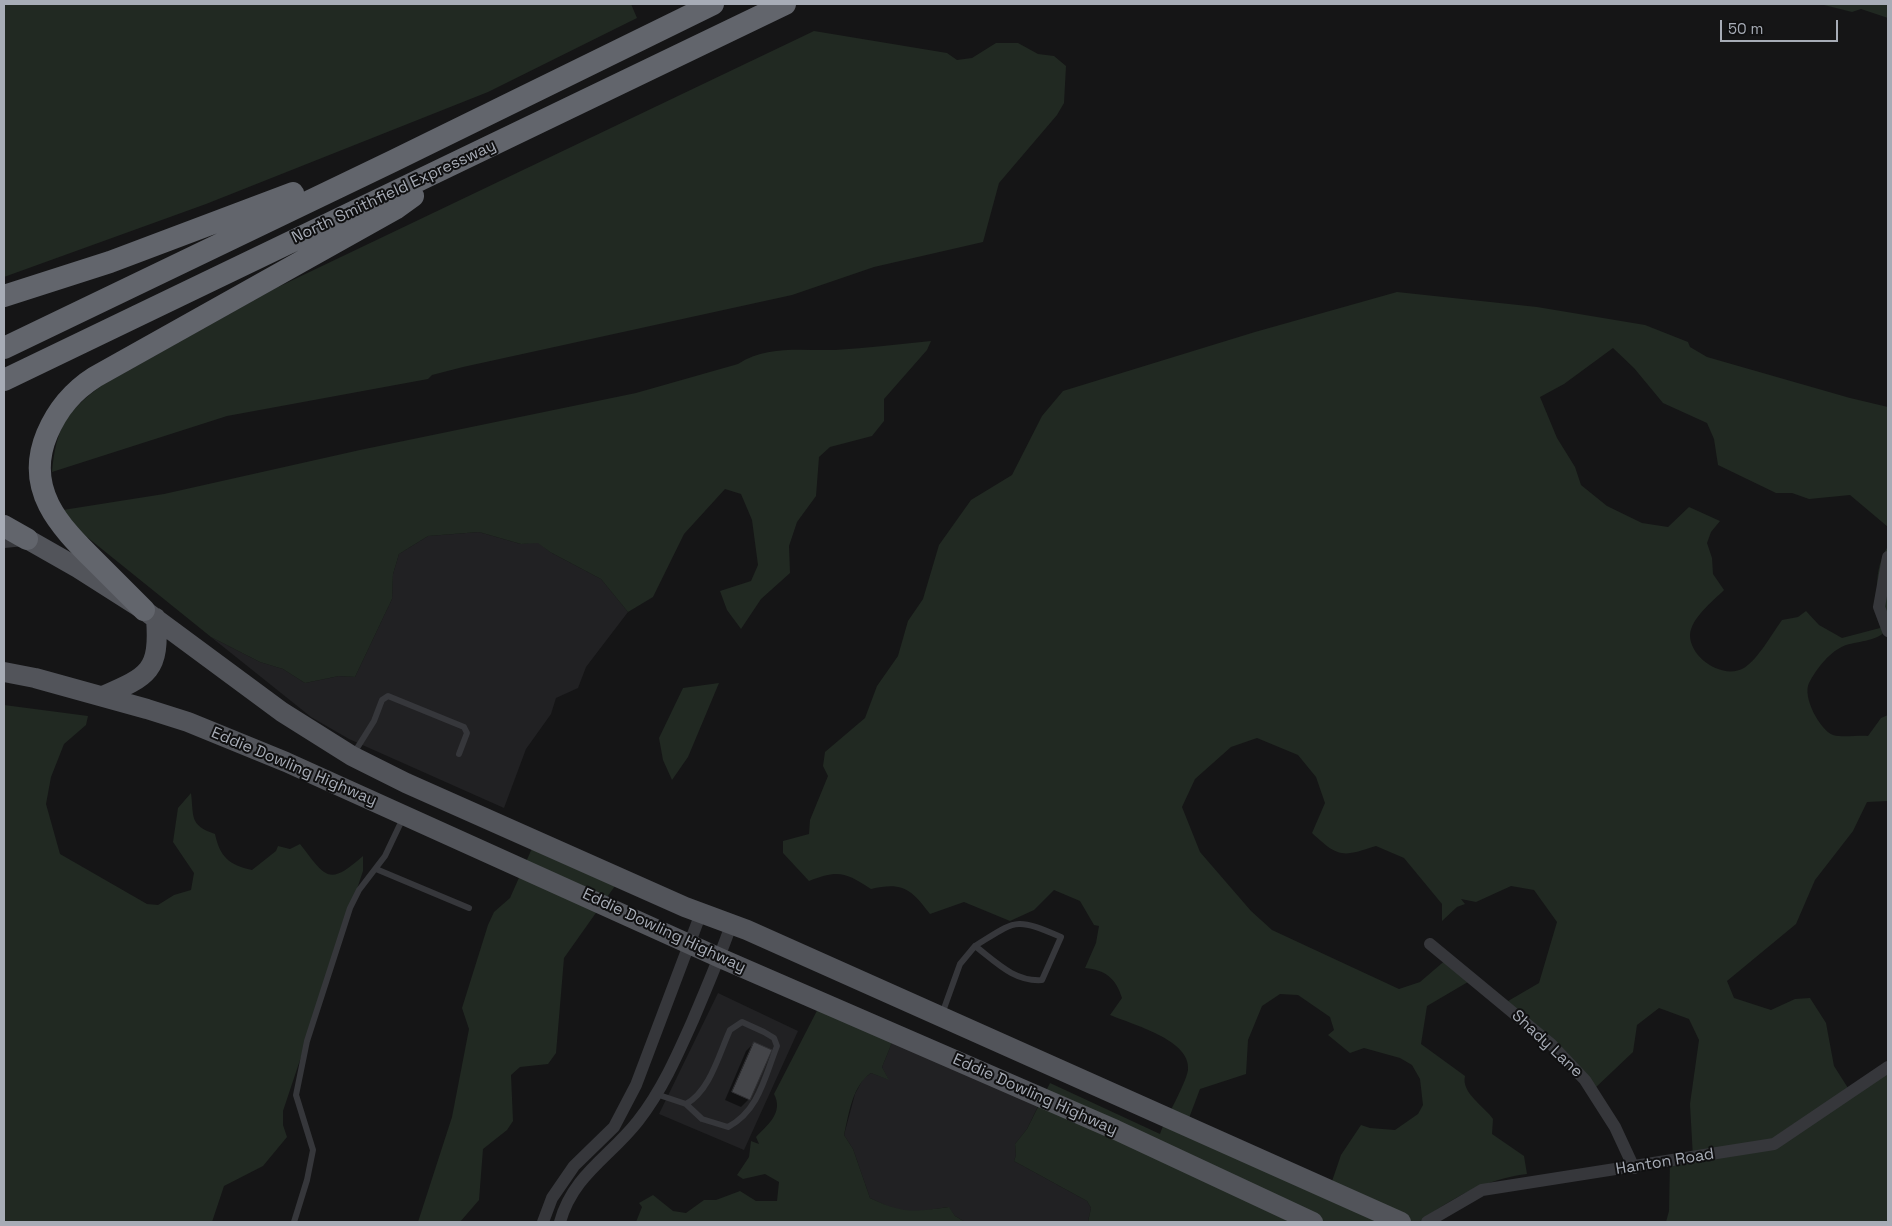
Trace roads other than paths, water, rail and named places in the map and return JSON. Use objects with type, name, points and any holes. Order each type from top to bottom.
[{"type":"highway","name":"North Smithfield Expressway","points":[[4,348],[713,4]]},
{"type":"highway","name":"North Smithfield Expressway","points":[[4,380],[785,4]]},
{"type":"highway","points":[[4,296],[184,235],[450,133]]},
{"type":"highway","points":[[150,614],[68,535],[48,504],[41,480],[41,459],[45,439],[60,409],[76,390],[95,377],[395,208],[478,152]]},
{"type":"highway","points":[[4,526],[27,539]]},
{"type":"main road","name":"Eddie Dowling Highway","points":[[27,539],[78,568],[150,614],[282,712],[352,756],[406,783],[1401,1222]]},
{"type":"main road","points":[[103,696],[132,683],[152,664],[158,642],[150,614]]},
{"type":"main road","name":"Eddie Dowling Highway","points":[[4,672],[103,696],[221,735],[405,815],[691,943],[720,958],[1116,1130],[1313,1222]]},
{"type":"street","points":[[4,542],[27,539]]},
{"type":"street","points":[[1888,557],[1879,607],[1888,631]]},
{"type":"street","points":[[543,1222],[552,1198],[574,1166],[614,1127],[636,1085],[701,913]]},
{"type":"street","points":[[560,1222],[565,1203],[585,1174],[638,1122],[669,1074],[720,958],[731,925]]},
{"type":"street","name":"Shady Lane","points":[[1430,944],[1495,996],[1580,1073],[1615,1127],[1634,1168]]},
{"type":"street","name":"Hanton Road","points":[[1427,1222],[1482,1190],[1634,1168],[1774,1144],[1888,1067]]},
{"type":"street","points":[[636,1085],[656,1094]]},
{"type":"lane","points":[[352,756],[374,721],[382,700],[388,696],[464,727],[467,732],[459,754]]},
{"type":"lane","points":[[294,1222],[307,1180],[313,1150],[296,1095],[306,1041],[350,908],[359,890],[376,870],[405,815]]},
{"type":"lane","points":[[376,870],[469,908]]},
{"type":"lane","points":[[941,1018],[960,964],[975,946],[1009,924],[1028,923],[1060,937],[1042,980],[1027,981],[1007,970],[975,946]]},
{"type":"lane","points":[[656,1094],[686,1104],[702,1119],[728,1127],[740,1121],[754,1106],[777,1046],[769,1035],[742,1022],[730,1030],[703,1090],[695,1100],[686,1104]]}]
